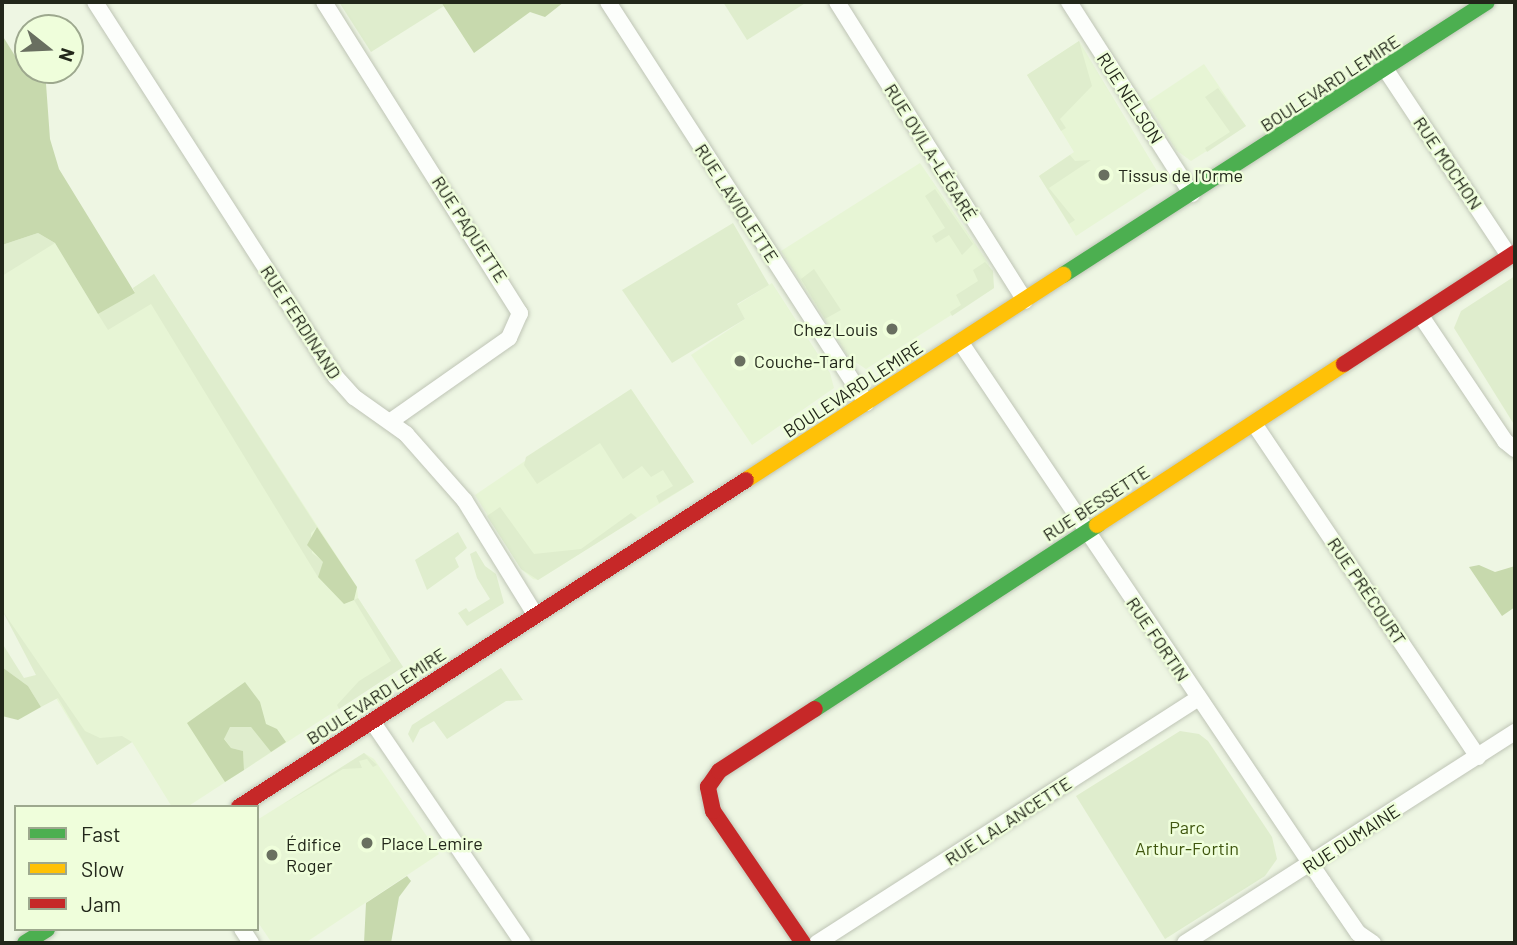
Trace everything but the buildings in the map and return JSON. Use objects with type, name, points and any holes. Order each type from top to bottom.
[{"type":"main road","name":"BOULEVARD LEMIRE","points":[[242,805],[1386,70],[1487,2]]},
{"type":"main road","name":"RUE BESSETTE","points":[[803,943],[713,811],[708,787],[737,757],[1255,425],[1512,255]]},
{"type":"main road","points":[[25,943],[44,931]]},
{"type":"street","name":"RUE FERDINAND","points":[[96,2],[336,377],[354,397],[391,421],[465,502],[536,615]]},
{"type":"street","name":"RUE PAQUETTE","points":[[324,2],[519,307],[518,325],[509,338],[391,421]]},
{"type":"street","name":"RUE LAVIOLETTE","points":[[608,2],[866,403]]},
{"type":"street","name":"RUE OVILA-LÉGARÉ","points":[[838,2],[1025,301]]},
{"type":"street","name":"RUE NELSON","points":[[1069,2],[1192,194]]},
{"type":"street","name":"RUE MOCHON","points":[[1386,70],[1512,255]]},
{"type":"street","points":[[1421,316],[1505,441],[1515,449]]},
{"type":"street","name":"RUE FORTIN","points":[[961,343],[1359,938],[1373,943]]},
{"type":"street","name":"RUE PRÉCOURT","points":[[1255,425],[1478,757]]},
{"type":"street","name":"RUE LALANCETTE","points":[[817,943],[1198,698]]},
{"type":"street","points":[[372,721],[523,943]]},
{"type":"street","name":"RUE DUMAINE","points":[[1185,943],[1312,865],[1515,732]]},
{"type":"shaded area","points":[[441,2],[564,2],[545,17],[530,12],[474,53]]},
{"type":"shaded area","points":[[2,35],[14,54],[14,84],[46,84],[50,139],[59,169],[135,293],[98,314],[55,243],[38,233],[2,245]]},
{"type":"shaded area","points":[[1079,41],[1160,176],[1159,182],[1076,236],[1039,176],[1074,152],[1027,75]]},
{"type":"shaded area","points":[[1204,64],[1246,126],[1191,161],[1176,150],[1147,102]]},
{"type":"shaded area","points":[[920,163],[989,264],[994,288],[866,369],[849,358],[781,251]]},
{"type":"shaded area","points":[[55,243],[98,314],[135,292],[133,288],[154,274],[357,587],[358,598],[403,667],[190,805],[171,805],[132,742],[97,765],[2,610],[2,245]]},
{"type":"shaded area","points":[[772,283],[830,373],[834,388],[752,445],[691,355],[745,319],[737,305]]},
{"type":"shaded area","points":[[631,389],[694,482],[538,580],[533,579],[521,569],[475,495]]},
{"type":"shaded area","points":[[317,527],[357,587],[354,600],[344,604],[318,577],[323,562],[307,545]]},
{"type":"shaded area","points":[[1479,565],[1495,572],[1515,566],[1515,607],[1502,616],[1469,567]]},
{"type":"shaded area","points":[[2,667],[28,686],[41,707],[18,720],[2,716]]},
{"type":"shaded area","points":[[245,682],[260,702],[266,724],[277,729],[286,742],[271,752],[251,727],[230,727],[224,739],[231,748],[243,751],[244,770],[225,782],[187,723]]},
{"type":"shaded area","points":[[364,753],[374,759],[439,854],[305,943],[272,943],[259,924],[259,819]]},
{"type":"shaded area","points":[[407,876],[411,881],[399,897],[391,943],[364,943],[366,903]]},
{"type":"green space","points":[[339,2],[441,2],[444,6],[371,52]]},
{"type":"green space","points":[[723,2],[807,2],[747,40]]},
{"type":"green space","points":[[1079,41],[1092,86],[1060,119],[1066,128],[1061,131],[1027,75]]},
{"type":"green space","points":[[1218,88],[1246,126],[1207,152],[1205,148],[1230,132],[1205,97]]},
{"type":"green space","points":[[1070,155],[1075,161],[1091,160],[1049,188],[1075,220],[1069,224],[1039,176]]},
{"type":"green space","points":[[935,189],[973,244],[962,255],[949,235],[936,243],[932,236],[945,228],[925,196]]},
{"type":"green space","points":[[733,223],[769,285],[737,304],[745,319],[672,363],[622,290]]},
{"type":"green space","points":[[38,233],[55,243],[2,276],[2,245]]},
{"type":"green space","points":[[985,262],[993,271],[994,288],[952,316],[950,312],[961,305],[956,295],[978,281],[973,270]]},
{"type":"green space","points":[[814,269],[841,310],[825,319],[801,279]]},
{"type":"green space","points":[[154,274],[317,527],[311,533],[312,553],[324,562],[318,577],[151,304],[108,330],[98,314],[135,293],[133,288]]},
{"type":"green space","points":[[1515,276],[1515,426],[1454,328],[1461,311]]},
{"type":"green space","points":[[631,389],[694,482],[659,503],[656,496],[673,486],[663,470],[651,477],[642,466],[623,479],[600,443],[537,484],[524,465],[526,457]]},
{"type":"green space","points":[[500,507],[534,554],[581,549],[631,513],[637,518],[538,580],[521,569],[487,516]]},
{"type":"green space","points":[[458,532],[467,548],[455,558],[459,567],[427,590],[415,560]]},
{"type":"green space","points":[[476,551],[485,566],[496,574],[504,603],[467,626],[458,613],[466,608],[469,612],[490,599],[477,578],[470,554]]},
{"type":"green space","points":[[358,598],[403,667],[339,709],[337,705],[359,681],[391,661],[354,600]]},
{"type":"green space","points":[[2,610],[85,731],[100,738],[122,736],[132,742],[97,765],[58,698],[41,707],[28,686],[2,667],[2,643],[24,678],[36,675]]},
{"type":"green space","points":[[501,668],[523,700],[506,701],[447,739],[434,721],[420,729],[413,743],[408,734],[412,725]]},
{"type":"green space","points":[[241,724],[251,727],[271,752],[244,770],[243,751],[231,748],[224,738],[230,727]]},
{"type":"green space","name":"Parc Arthur-Fortin","points":[[1180,731],[1199,734],[1208,741],[1272,837],[1277,859],[1265,876],[1165,939],[1076,796]]},
{"type":"green space","points":[[364,753],[377,765],[373,767],[367,759],[359,761],[362,768],[343,769],[282,805]]},
{"type":"traffic: fast","points":[[1063,275],[1487,2]]},
{"type":"traffic: fast","points":[[815,709],[1097,525]]},
{"type":"traffic: fast","points":[[25,943],[44,931]]},
{"type":"traffic: slow","points":[[746,480],[1063,275]]},
{"type":"traffic: slow","points":[[1097,525],[1344,364]]},
{"type":"traffic: jam","points":[[1344,364],[1515,253]]},
{"type":"traffic: jam","points":[[242,805],[746,480]]},
{"type":"traffic: jam","points":[[803,943],[713,811],[708,787],[719,771],[815,709]]},
{"type":"place","name":"Tissus de l'Orme","points":[[1104,175]]},
{"type":"place","name":"Chez Louis","points":[[892,329]]},
{"type":"place","name":"Couche-Tard","points":[[740,361]]},
{"type":"place","name":"Place Lemire","points":[[367,843]]},
{"type":"place","name":"Édifice Roger","points":[[272,855]]}]
